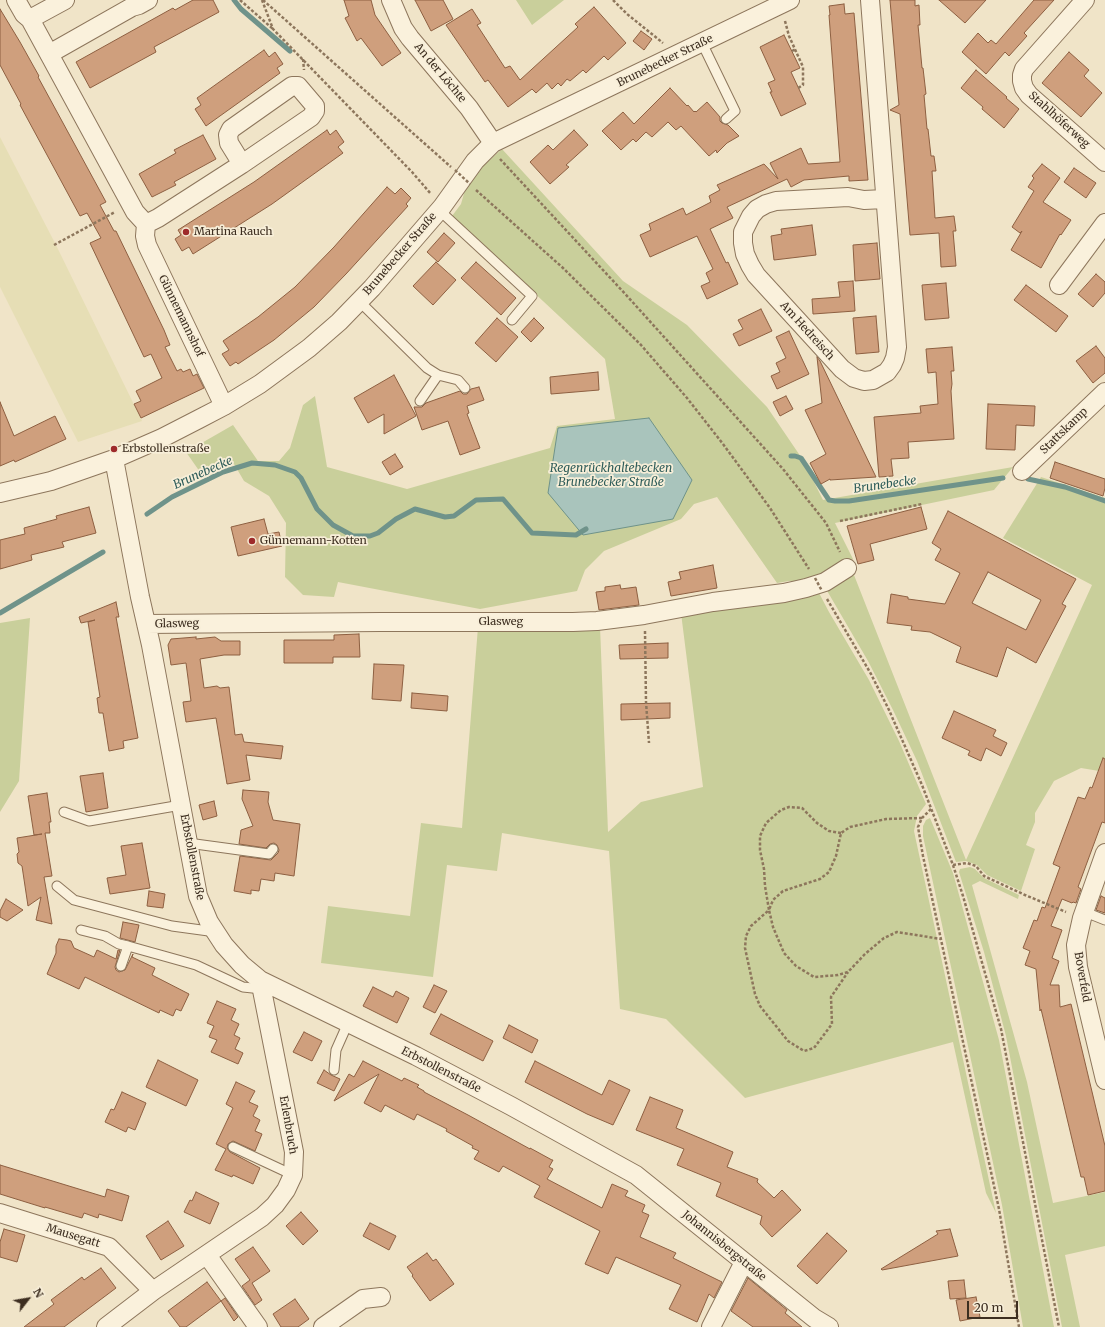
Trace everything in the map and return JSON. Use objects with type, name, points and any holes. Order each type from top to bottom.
[{"type":"street","points":[[16,0],[24,14],[30,19],[131,203],[140,218],[146,224],[158,218],[242,164],[314,114],[315,106],[300,88],[292,86],[230,129],[228,135],[229,143],[242,164]]},
{"type":"street","points":[[30,19],[65,0]]},
{"type":"street","points":[[49,54],[130,3],[139,5],[148,0]]},
{"type":"street","name":"An der Löchte","points":[[391,0],[403,28],[469,108],[491,145]]},
{"type":"street","name":"Am Hedreisch","points":[[870,0],[897,347],[895,358],[887,372],[873,380],[864,381],[854,378],[842,369],[756,275],[745,254],[743,242],[744,232],[751,216],[757,209],[776,201],[848,197],[864,200],[885,199]]},
{"type":"street","name":"Stahlhöferweg","points":[[1085,0],[1024,69],[1022,81],[1024,88],[1029,95],[1105,162]]},
{"type":"street","name":"Brunebecker Straße","points":[[0,493],[51,481],[114,459],[162,438],[224,406],[260,384],[293,360],[338,322],[372,288],[441,208],[475,161],[491,145],[678,55],[782,2]]},
{"type":"street","points":[[1059,284],[1105,223]]},
{"type":"street","name":"Günnemannshof","points":[[146,224],[145,236],[147,245],[224,406]]},
{"type":"street","name":"Stattskamp","points":[[1022,471],[1105,392]]},
{"type":"street","name":"Erbstollenstraße","points":[[114,459],[198,896],[208,922],[224,945],[261,984],[348,1023],[416,1056],[619,1165]]},
{"type":"street","name":"Glasweg","points":[[146,624],[597,621],[799,590],[825,582],[847,568]]},
{"type":"street","name":"Boverfeld","points":[[1105,853],[1083,915],[1076,945],[1078,967],[1103,1062],[1105,1080]]},
{"type":"street","name":"Erlenbruch","points":[[106,1327],[153,1291],[266,1213],[275,1205],[286,1190],[293,1175],[294,1152],[261,984]]},
{"type":"street","name":"Johannisbergstraße","points":[[619,1165],[636,1175],[814,1318],[828,1327]]},
{"type":"street","name":"Mausegatt","points":[[0,1213],[109,1247],[153,1291]]},
{"type":"street","points":[[207,1255],[258,1327]]},
{"type":"street","points":[[711,1327],[744,1262]]},
{"type":"street","points":[[323,1327],[363,1299],[381,1296]]},
{"type":"lane","points":[[702,43],[735,111],[726,119]]},
{"type":"lane","points":[[441,208],[532,296],[512,320]]},
{"type":"lane","points":[[359,301],[427,368],[438,375],[458,380],[465,388]]},
{"type":"lane","points":[[420,401],[438,375]]},
{"type":"lane","points":[[64,812],[88,821],[181,805]]},
{"type":"lane","points":[[188,843],[269,854],[273,849]]},
{"type":"lane","points":[[57,886],[74,900],[172,926],[216,932]]},
{"type":"lane","points":[[1083,915],[1105,920]]},
{"type":"lane","points":[[81,930],[105,936],[119,944],[196,965],[243,987],[261,984]]},
{"type":"lane","points":[[121,966],[128,946]]},
{"type":"lane","points":[[334,1070],[336,1050],[348,1023]]},
{"type":"lane","points":[[233,1147],[293,1175]]},
{"type":"path","points":[[240,0],[273,29],[412,172],[441,208]]},
{"type":"path","points":[[262,0],[273,29]]},
{"type":"path","points":[[262,0],[445,162]]},
{"type":"path","points":[[613,0],[627,14],[678,55]]},
{"type":"path","points":[[782,2],[789,36],[803,67],[803,85],[798,88]]},
{"type":"path","points":[[792,51],[796,49]]},
{"type":"path","points":[[491,145],[783,469],[826,524],[847,568]]},
{"type":"path","points":[[455,170],[470,184]]},
{"type":"path","points":[[483,196],[568,273],[640,345],[682,392],[723,444],[770,508],[806,563]]},
{"type":"path","points":[[54,246],[131,203]]},
{"type":"path","points":[[840,521],[922,504]]},
{"type":"path","points":[[815,578],[871,674],[890,710],[922,785],[953,865],[1001,1029],[1059,1327]]},
{"type":"path","points":[[644,615],[646,702],[649,744]]},
{"type":"path","points":[[848,972],[838,975],[814,977],[796,966],[784,953],[773,927],[769,910],[760,850],[760,836],[766,823],[781,810],[789,806],[802,808],[829,831],[841,833],[850,828],[886,819],[922,818]]},
{"type":"path","points":[[931,809],[922,818],[918,827],[999,1209],[1019,1327]]},
{"type":"path","points":[[841,833],[836,856],[829,872],[820,878],[783,891],[773,900],[769,910],[751,926],[746,936],[745,948],[760,1006],[788,1041],[804,1051],[814,1048],[832,1024],[831,997],[848,972],[865,954],[884,938],[897,932],[941,939]]},
{"type":"path","points":[[953,865],[967,863],[976,866],[984,876],[1025,896],[1083,915]]},
{"type":"shaded area","points":[[0,137],[56,245],[142,421],[78,442],[0,287]]},
{"type":"green space","points":[[516,0],[564,0],[532,25]]},
{"type":"green space","points":[[502,149],[623,281],[687,325],[767,407],[803,460],[823,500],[1013,467],[994,490],[835,523],[853,559],[832,567],[810,581],[789,581],[777,583],[717,497],[694,504],[681,519],[604,551],[585,570],[577,591],[480,609],[338,582],[334,597],[303,595],[285,577],[286,523],[269,496],[244,481],[234,464],[200,472],[186,452],[233,425],[258,461],[279,461],[290,448],[303,405],[315,396],[327,467],[407,489],[550,448],[557,426],[615,419],[605,359],[452,216],[461,204],[465,190],[483,166]]},
{"type":"green space","points":[[1041,477],[1105,498],[1105,772],[1081,768],[1054,781],[1035,813],[1035,822],[1026,845],[1035,849],[1021,891],[987,875],[977,865],[966,861],[956,862],[917,761],[893,710],[868,661],[826,589],[854,575],[966,860],[1092,585],[1003,538]]},
{"type":"green space","points":[[819,593],[869,680],[899,741],[926,804],[917,816],[914,831],[996,1213],[986,1193],[953,1042],[745,1098],[666,1019],[620,1009],[609,851],[502,833],[497,871],[447,865],[433,977],[321,963],[328,906],[410,916],[421,823],[462,828],[478,627],[600,626],[608,832],[641,802],[703,787],[681,613]]},
{"type":"green space","points":[[30,618],[19,781],[0,812],[0,623]]},
{"type":"green space","points":[[930,818],[953,873],[999,1040],[1054,1327],[1023,1327],[1002,1205],[923,836],[923,826],[926,820]]},
{"type":"green space","points":[[970,867],[975,869],[984,878],[1019,895],[1018,899],[980,881],[972,885],[1027,1082],[1053,1203],[1105,1192],[1105,1246],[1065,1255],[1080,1327],[1062,1327],[1006,1036],[984,952],[959,872],[960,869]]},
{"type":"water","name":"Regenrückhaltebecken Brunebecker Straße","points":[[649,418],[692,480],[673,519],[583,535],[548,493],[558,428]]},
{"type":"building","points":[[193,0],[213,0],[219,12],[154,47],[156,52],[90,88],[76,62],[173,8],[175,10]]},
{"type":"building","points":[[344,0],[371,0],[375,15],[401,53],[382,66],[361,38],[357,41],[345,18],[349,16]]},
{"type":"building","points":[[415,0],[443,0],[453,19],[431,31]]},
{"type":"building","points":[[890,0],[915,0],[915,6],[919,5],[920,25],[918,25],[926,94],[924,95],[927,129],[931,156],[934,156],[936,171],[932,171],[935,218],[954,216],[956,231],[953,231],[956,266],[941,267],[939,233],[910,235],[900,114],[890,110],[899,105]]},
{"type":"building","points":[[939,0],[986,0],[965,23]]},
{"type":"building","points":[[1034,0],[1054,0],[1024,33],[1027,36],[1009,56],[1005,52],[986,74],[962,52],[978,33],[988,43],[991,40],[996,44]]},
{"type":"building","points":[[844,4],[845,14],[854,13],[868,180],[849,181],[849,176],[804,180],[791,187],[787,179],[727,207],[733,218],[710,229],[738,284],[707,299],[701,286],[710,282],[706,273],[713,269],[697,236],[650,257],[640,235],[651,230],[649,224],[683,208],[686,215],[711,202],[709,196],[720,190],[717,185],[764,164],[778,179],[770,163],[801,148],[808,164],[840,162],[829,6]]},
{"type":"building","points":[[594,7],[626,43],[608,60],[604,56],[586,73],[583,70],[570,81],[567,79],[561,86],[558,83],[552,89],[547,83],[536,93],[532,89],[508,107],[488,80],[485,82],[446,25],[472,9],[481,23],[477,25],[505,68],[510,66],[520,80],[578,27],[575,24]]},
{"type":"building","points":[[0,9],[39,76],[38,77],[106,202],[100,205],[114,231],[116,231],[164,330],[170,345],[165,347],[177,371],[181,369],[183,372],[190,369],[193,376],[197,374],[204,388],[141,418],[134,404],[141,401],[136,391],[162,378],[151,354],[144,357],[90,243],[101,238],[87,213],[80,216],[0,65]]},
{"type":"building","points":[[641,31],[652,39],[644,50],[633,41]]},
{"type":"building","points":[[784,35],[800,68],[791,72],[806,104],[781,116],[770,92],[772,92],[768,83],[775,80],[760,47]]},
{"type":"building","points":[[264,50],[269,57],[275,52],[283,64],[277,68],[280,73],[206,126],[195,109],[201,105],[197,98]]},
{"type":"building","points":[[1069,52],[1089,70],[1084,76],[1102,93],[1081,117],[1042,83]]},
{"type":"building","points":[[976,70],[1019,109],[1004,128],[961,88]]},
{"type":"building","points":[[670,88],[694,112],[696,112],[707,102],[720,117],[720,121],[728,125],[739,136],[727,143],[717,153],[716,150],[709,156],[681,126],[676,130],[668,122],[652,137],[646,132],[636,142],[633,139],[621,150],[602,131],[623,112],[634,124]]},
{"type":"building","points":[[327,130],[330,135],[336,130],[344,142],[338,147],[343,153],[272,204],[193,254],[189,247],[182,251],[175,239],[181,235],[178,230],[254,182]]},
{"type":"building","points":[[574,130],[588,145],[566,165],[569,167],[550,184],[530,162],[548,145],[553,150]]},
{"type":"building","points":[[203,135],[216,159],[174,182],[176,185],[152,197],[139,174],[176,153],[174,150]]},
{"type":"building","points":[[1042,164],[1060,178],[1043,202],[1071,220],[1061,235],[1060,234],[1041,268],[1011,250],[1022,231],[1020,233],[1012,227],[1034,191],[1028,187],[1034,178],[1032,176]]},
{"type":"building","points":[[1074,168],[1096,183],[1086,198],[1064,182]]},
{"type":"building","points":[[387,187],[395,194],[401,188],[411,198],[406,204],[408,206],[314,307],[274,340],[238,364],[236,362],[230,366],[222,354],[229,350],[223,341],[258,317],[295,287],[334,247]]},
{"type":"building","points":[[812,225],[816,255],[774,260],[771,236],[782,234],[781,229]]},
{"type":"building","points":[[444,233],[455,243],[438,262],[427,252]]},
{"type":"building","points":[[877,243],[880,279],[855,281],[853,245]]},
{"type":"building","points":[[436,262],[456,280],[433,305],[413,286]]},
{"type":"building","points":[[476,262],[516,298],[501,315],[461,278]]},
{"type":"building","points":[[1096,274],[1105,282],[1105,293],[1093,307],[1078,294]]},
{"type":"building","points":[[853,281],[855,311],[813,314],[812,299],[840,297],[838,282]]},
{"type":"building","points":[[946,283],[949,318],[925,320],[922,285]]},
{"type":"building","points":[[1026,285],[1068,316],[1056,332],[1014,300]]},
{"type":"building","points":[[761,309],[772,331],[739,346],[733,334],[743,329],[738,320]]},
{"type":"building","points":[[876,316],[879,352],[856,354],[853,318]]},
{"type":"building","points":[[497,318],[518,337],[496,362],[475,343]]},
{"type":"building","points":[[534,318],[544,328],[531,342],[521,332]]},
{"type":"building","points":[[789,331],[809,374],[777,389],[771,376],[780,372],[776,363],[786,358],[776,337]]},
{"type":"building","points":[[1096,346],[1105,358],[1105,373],[1093,383],[1076,361]]},
{"type":"building","points":[[952,347],[954,371],[951,371],[951,391],[954,439],[908,442],[909,458],[891,459],[893,476],[879,477],[874,417],[921,413],[920,406],[938,404],[936,372],[928,373],[926,349]]},
{"type":"building","points":[[817,357],[876,477],[830,479],[821,484],[810,463],[826,454],[805,410],[822,403]]},
{"type":"building","points":[[598,372],[599,390],[551,394],[550,377]]},
{"type":"building","points":[[394,375],[416,416],[384,434],[384,414],[368,423],[354,398]]},
{"type":"building","points":[[479,387],[484,400],[467,406],[469,413],[467,414],[480,448],[460,455],[448,421],[422,430],[414,407],[422,407],[426,403],[460,391],[463,394],[467,394],[471,389]]},
{"type":"building","points":[[786,396],[793,409],[780,416],[773,402]]},
{"type":"building","points":[[0,402],[14,436],[55,416],[66,439],[15,462],[14,460],[0,466]]},
{"type":"building","points":[[988,404],[1035,406],[1034,426],[1016,425],[1015,450],[986,449]]},
{"type":"building","points":[[395,454],[403,467],[390,475],[382,462]]},
{"type":"building","points":[[1055,462],[1105,479],[1103,496],[1050,478]]},
{"type":"building","points":[[89,507],[96,533],[62,542],[64,547],[31,555],[32,560],[0,569],[0,540],[25,534],[24,528],[57,519],[56,516]]},
{"type":"building","points":[[921,507],[927,529],[870,544],[874,560],[858,564],[847,526]]},
{"type":"building","points":[[948,511],[1076,579],[1062,604],[1066,606],[1036,663],[1007,647],[997,677],[956,662],[961,647],[930,632],[911,630],[912,626],[887,623],[891,594],[908,597],[908,599],[945,604],[960,573],[935,560],[941,549],[932,543]],"holes":[[[988,572],[1041,600],[1026,630],[972,603]]]},
{"type":"building","name":"Günnemann-Kotten","points":[[264,519],[268,534],[279,532],[282,546],[238,556],[231,527]]},
{"type":"building","points":[[713,565],[717,588],[671,596],[668,582],[681,579],[679,572]]},
{"type":"building","points":[[620,585],[621,589],[636,587],[639,605],[599,610],[596,592],[605,591],[605,587]]},
{"type":"building","points":[[116,602],[119,617],[116,617],[138,738],[123,741],[124,748],[109,751],[103,713],[99,713],[97,698],[100,697],[88,622],[95,620],[81,623],[79,617]]},
{"type":"building","points":[[359,634],[360,657],[333,657],[333,663],[284,663],[284,640],[334,640],[334,635]]},
{"type":"building","points":[[196,637],[196,639],[215,637],[221,641],[240,641],[240,655],[224,655],[200,659],[204,688],[217,686],[220,688],[229,687],[235,735],[242,734],[244,742],[283,746],[281,759],[246,755],[250,780],[227,784],[216,718],[186,722],[183,702],[191,701],[186,663],[171,665],[168,645],[171,639]]},
{"type":"building","points":[[668,643],[668,658],[620,659],[619,645]]},
{"type":"building","points":[[374,664],[404,665],[401,701],[372,699]]},
{"type":"building","points":[[412,693],[448,696],[447,711],[411,708]]},
{"type":"building","points":[[670,703],[670,718],[621,720],[621,704]]},
{"type":"building","points":[[954,711],[996,730],[993,736],[1007,743],[1001,756],[986,748],[981,761],[968,755],[970,751],[942,738]]},
{"type":"building","points":[[1103,758],[1105,759],[1105,823],[1102,822],[1078,887],[1081,889],[1076,903],[1062,899],[1051,926],[1062,930],[1052,958],[1059,961],[1050,985],[1059,985],[1060,1007],[1071,1004],[1105,1146],[1105,1191],[1088,1195],[1084,1177],[1081,1177],[1041,1009],[1040,1011],[1036,969],[1025,965],[1030,951],[1023,948],[1034,920],[1037,921],[1042,907],[1045,908],[1060,867],[1053,864],[1078,797],[1085,799],[1090,787],[1092,788]]},
{"type":"building","points":[[103,773],[108,808],[86,812],[80,776]]},
{"type":"building","points":[[243,790],[269,792],[268,802],[273,820],[300,824],[294,876],[275,873],[274,881],[261,879],[259,891],[251,890],[251,894],[234,891],[240,856],[271,860],[279,850],[277,845],[274,843],[270,844],[266,848],[239,844],[241,830],[253,826],[242,799]]},
{"type":"building","points":[[47,793],[51,822],[49,822],[50,833],[45,833],[52,876],[44,877],[52,924],[36,920],[41,897],[28,906],[22,866],[18,863],[17,854],[19,852],[17,838],[42,834],[34,835],[28,796]]},
{"type":"building","points":[[214,801],[217,816],[203,820],[199,805]]},
{"type":"building","points":[[142,843],[150,888],[110,894],[107,878],[126,875],[121,846]]},
{"type":"building","points":[[149,891],[165,894],[163,908],[147,906]]},
{"type":"building","points":[[1101,896],[1105,898],[1105,913],[1096,910]]},
{"type":"building","points":[[6,899],[23,910],[7,921],[0,917],[0,911]]},
{"type":"building","points":[[123,922],[139,925],[135,942],[120,938]]},
{"type":"building","points":[[59,939],[71,941],[74,948],[94,957],[97,950],[116,959],[118,950],[120,950],[115,967],[119,972],[125,970],[133,954],[132,957],[155,968],[152,975],[189,994],[181,1011],[176,1009],[173,1016],[160,1010],[159,1013],[85,977],[79,989],[47,974],[56,953],[56,946]]},
{"type":"building","points":[[434,985],[447,991],[435,1013],[423,1007]]},
{"type":"building","points":[[373,987],[393,997],[396,991],[409,998],[397,1023],[363,1006]]},
{"type":"building","points":[[217,1001],[236,1009],[231,1020],[239,1024],[234,1035],[240,1038],[235,1049],[243,1053],[238,1064],[211,1052],[217,1040],[209,1037],[214,1026],[207,1023]]},
{"type":"building","points":[[441,1014],[493,1041],[483,1061],[430,1034]]},
{"type":"building","points":[[509,1025],[538,1040],[532,1053],[503,1038]]},
{"type":"building","points":[[304,1032],[322,1041],[312,1061],[293,1052]]},
{"type":"building","points":[[158,1060],[198,1080],[186,1106],[146,1087]]},
{"type":"building","points":[[363,1061],[402,1081],[404,1078],[419,1085],[417,1087],[424,1092],[553,1160],[549,1167],[553,1169],[547,1179],[602,1208],[612,1184],[628,1191],[625,1196],[645,1205],[642,1212],[649,1215],[640,1237],[676,1253],[673,1258],[722,1282],[714,1298],[709,1294],[697,1322],[669,1309],[681,1285],[616,1257],[608,1274],[585,1264],[600,1231],[534,1197],[540,1186],[503,1166],[499,1172],[474,1159],[479,1151],[472,1148],[473,1146],[446,1131],[447,1129],[417,1114],[414,1120],[385,1105],[381,1112],[364,1103],[379,1074],[334,1101],[349,1074],[354,1077]]},
{"type":"building","points":[[535,1061],[602,1095],[609,1080],[630,1090],[613,1125],[587,1114],[525,1082]]},
{"type":"building","points":[[324,1070],[340,1079],[334,1091],[317,1083]]},
{"type":"building","points":[[236,1082],[255,1091],[249,1102],[258,1106],[253,1116],[260,1120],[255,1131],[262,1134],[255,1151],[233,1141],[228,1144],[227,1148],[230,1152],[260,1168],[253,1184],[233,1175],[232,1177],[215,1170],[226,1149],[216,1144],[233,1108],[226,1104]]},
{"type":"building","points":[[122,1092],[146,1103],[135,1130],[128,1127],[126,1132],[105,1122],[111,1109],[114,1110]]},
{"type":"building","points":[[650,1097],[683,1110],[676,1128],[733,1152],[727,1167],[758,1179],[757,1182],[774,1198],[782,1190],[801,1210],[772,1237],[760,1224],[762,1216],[716,1196],[721,1183],[677,1165],[684,1149],[636,1130]]},
{"type":"building","points":[[0,1165],[105,1197],[107,1189],[129,1196],[122,1221],[99,1214],[98,1218],[84,1213],[82,1218],[0,1194]]},
{"type":"building","points":[[196,1192],[219,1203],[210,1224],[184,1212],[190,1200],[192,1201]]},
{"type":"building","points":[[301,1212],[318,1231],[303,1245],[286,1226]]},
{"type":"building","points":[[168,1221],[184,1246],[161,1260],[146,1236]]},
{"type":"building","points":[[370,1223],[396,1236],[389,1250],[363,1236]]},
{"type":"building","points":[[4,1229],[25,1235],[17,1262],[0,1257],[0,1242]]},
{"type":"building","points":[[950,1229],[958,1256],[881,1269],[938,1234],[936,1231]]},
{"type":"building","points":[[827,1233],[847,1251],[817,1284],[797,1266]]},
{"type":"building","points":[[253,1247],[270,1271],[252,1283],[262,1300],[255,1305],[242,1286],[250,1280],[235,1259]]},
{"type":"building","points":[[427,1253],[433,1261],[436,1259],[454,1284],[430,1301],[407,1267]]},
{"type":"building","points":[[101,1268],[116,1288],[64,1327],[24,1327],[54,1304],[51,1300],[82,1277],[84,1280]]},
{"type":"building","points":[[748,1278],[787,1310],[785,1313],[802,1327],[753,1327],[731,1311]]},
{"type":"building","points":[[964,1280],[966,1298],[950,1299],[948,1281]]},
{"type":"building","points":[[207,1282],[221,1301],[186,1327],[180,1327],[168,1311]]},
{"type":"building","points":[[976,1297],[980,1317],[960,1321],[956,1300]]},
{"type":"building","points":[[225,1298],[238,1317],[234,1321],[221,1301]]},
{"type":"building","points":[[295,1299],[309,1319],[298,1327],[281,1327],[273,1314]]},
{"type":"waterway","points":[[234,0],[241,9],[290,51]]},
{"type":"waterway","name":"Brunebecke","points":[[791,456],[801,458],[829,500],[835,501],[849,501],[1003,478]]},
{"type":"waterway","name":"Brunebecke","points":[[147,514],[172,497],[223,472],[252,463],[275,465],[295,472],[301,478],[317,509],[333,525],[353,536],[370,536],[378,533],[396,519],[415,509],[445,517],[454,516],[476,500],[503,499],[532,533],[576,535],[586,529]]},
{"type":"waterway","name":"Brunebecke","points":[[1028,479],[1065,487],[1105,501]]},
{"type":"waterway","name":"Brunebecke","points":[[0,613],[103,552]]},
{"type":"place","name":"Martina Rauch","points":[[186,232]]},
{"type":"place","name":"Erbstollenstraße","points":[[114,449]]},
{"type":"place","name":"Günnemann-Kotten","points":[[252,541]]}]
